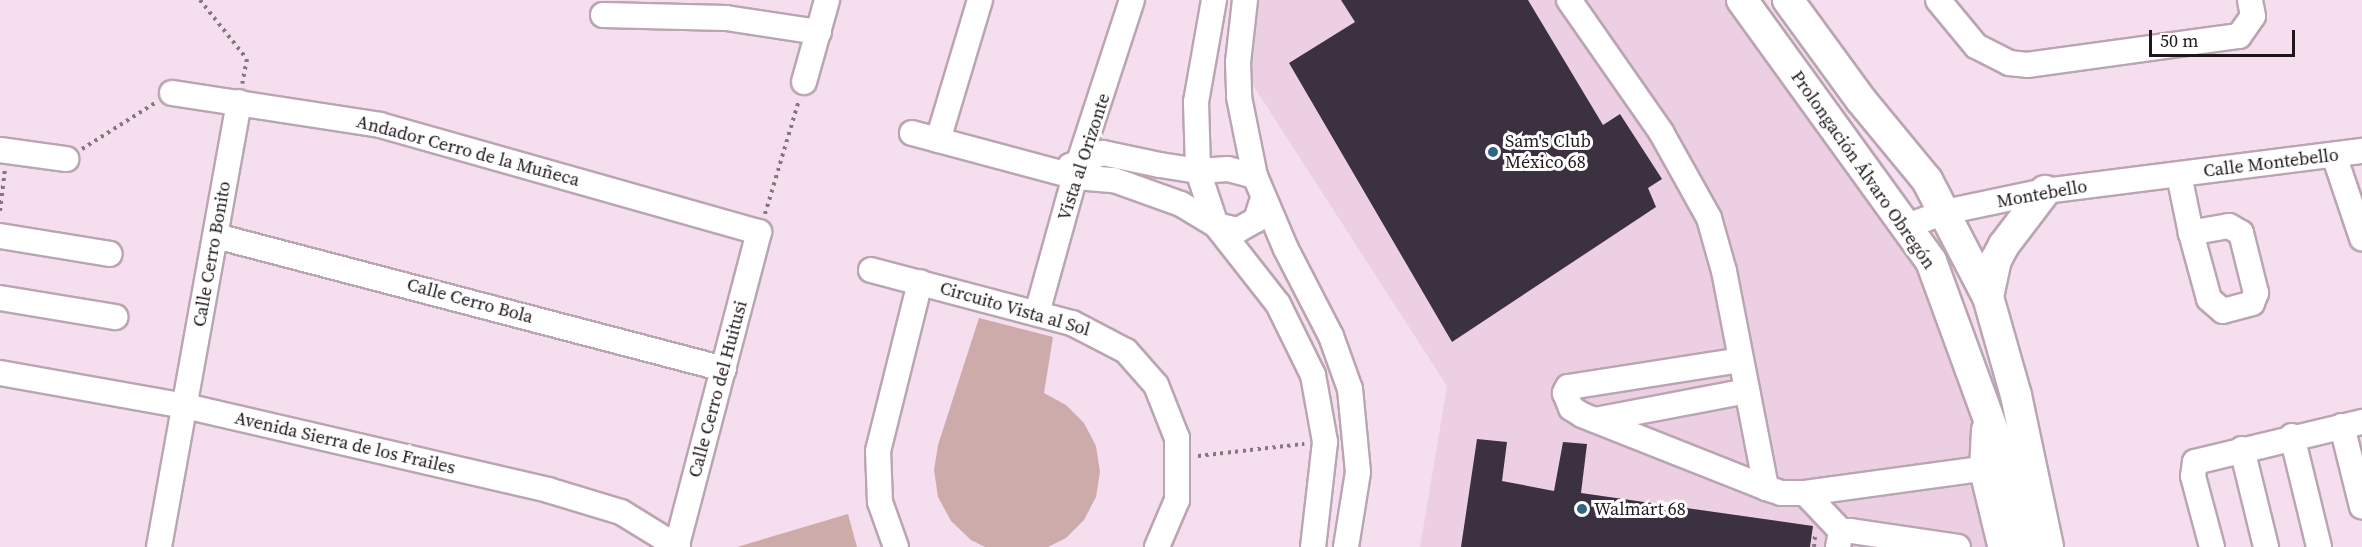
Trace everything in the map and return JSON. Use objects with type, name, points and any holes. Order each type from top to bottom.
[{"type":"main road","name":"Prolongación Álvaro Obregón","points":[[1742,0],[1907,226],[1935,272],[1987,418],[2004,547]]},
{"type":"main road","name":"Prolongación Álvaro Obregón","points":[[1788,0],[1861,100],[1915,164],[1945,212],[1988,297],[2016,394],[2048,547]]},
{"type":"main road","points":[[1988,297],[1996,260],[2004,245],[2045,191]]},
{"type":"main road","name":"Prolongación Álvaro Obregón","points":[[2016,394],[2043,452],[2067,547]]},
{"type":"main road","name":"Prolongación Álvaro Obregón","points":[[1995,468],[2025,547]]},
{"type":"street","points":[[804,82],[827,0]]},
{"type":"street","points":[[938,140],[980,0]]},
{"type":"street","name":"Vista al Orizonte","points":[[1037,313],[1069,170],[1132,0]]},
{"type":"street","points":[[1214,0],[1196,102],[1198,171],[1216,225],[1263,282],[1298,340],[1320,401],[1325,442],[1313,547]]},
{"type":"street","points":[[1245,0],[1238,62],[1239,97],[1255,176],[1263,199],[1331,336],[1350,389],[1358,472],[1346,547]]},
{"type":"street","points":[[1569,0],[1661,132],[1708,218],[1741,360],[1766,488]]},
{"type":"street","points":[[1938,0],[1976,46],[2009,63],[2027,65],[2239,36],[2253,16],[2250,0]]},
{"type":"street","points":[[603,15],[726,18],[819,32]]},
{"type":"street","name":"Andador Cerro de la Muñeca","points":[[172,93],[380,125],[759,232]]},
{"type":"street","name":"Calle Cerro Bonito","points":[[159,547],[239,102]]},
{"type":"street","points":[[912,133],[1114,180],[1181,204],[1216,225],[1238,230],[1250,226],[1263,199]]},
{"type":"street","points":[[4,150],[66,159]]},
{"type":"street","name":"Calle Montebello","points":[[2180,175],[2362,151]]},
{"type":"street","points":[[1069,170],[1103,153],[1198,171],[1228,169],[1255,176]]},
{"type":"street","points":[[2334,155],[2362,238]]},
{"type":"street","points":[[2180,175],[2191,233]]},
{"type":"street","name":"Montebello","points":[[1907,226],[1945,212],[2045,191],[2180,175]]},
{"type":"street","name":"Calle Cerro del Huitusi","points":[[678,546],[759,232]]},
{"type":"street","points":[[0,236],[110,254]]},
{"type":"street","name":"Calle Cerro Bola","points":[[216,236],[724,369]]},
{"type":"street","points":[[871,270],[920,282]]},
{"type":"street","name":"Circuito Vista al Sol","points":[[896,547],[880,502],[879,450],[920,282],[1037,313],[1104,336],[1142,367],[1156,385],[1173,422],[1180,459],[1177,500],[1157,547]]},
{"type":"street","points":[[0,298],[115,317]]},
{"type":"street","points":[[1741,360],[1568,387],[1565,393],[1571,408],[1595,420],[1766,488],[1805,493],[1995,468]]},
{"type":"street","name":"Avenida Sierra de los Frailes","points":[[2,377],[185,406],[566,495],[621,512],[678,546]]},
{"type":"street","points":[[1595,420],[1747,391]]},
{"type":"street","points":[[2212,547],[2193,465],[2205,457],[2352,424],[2362,507]]},
{"type":"street","points":[[2292,436],[2319,547]]},
{"type":"street","points":[[2242,449],[2262,546]]},
{"type":"street","points":[[1805,493],[1840,539],[1958,547]]},
{"type":"path","points":[[200,0],[247,59],[239,102]]},
{"type":"path","points":[[759,232],[804,82]]},
{"type":"path","points":[[66,159],[172,93]]},
{"type":"path","points":[[0,211],[4,150]]},
{"type":"path","points":[[1180,459],[1325,442]]},
{"type":"shaded area","points":[[1245,0],[1745,0],[1907,226],[2019,547],[1420,547],[1447,386],[1238,62]]},
{"type":"shaded area","points":[[979,318],[1053,337],[1044,393],[1066,405],[1084,423],[1096,446],[1100,472],[1096,497],[1084,520],[1066,538],[1048,547],[985,547],[971,540],[951,521],[938,497],[934,470],[938,445]]},
{"type":"shaded area","points":[[848,514],[857,547],[737,547]]},
{"type":"building","name":"Sam's Club México 68","points":[[1341,0],[1528,0],[1603,125],[1620,114],[1662,179],[1648,188],[1656,207],[1452,342],[1289,63],[1355,22]]},
{"type":"building","name":"Walmart 68","points":[[1477,439],[1507,442],[1502,481],[1554,491],[1563,442],[1587,444],[1581,493],[1813,526],[1810,547],[1461,547]]},
{"type":"place","name":"Sam's Club México 68","points":[[1493,152]]},
{"type":"place","name":"Walmart 68","points":[[1582,509]]}]
